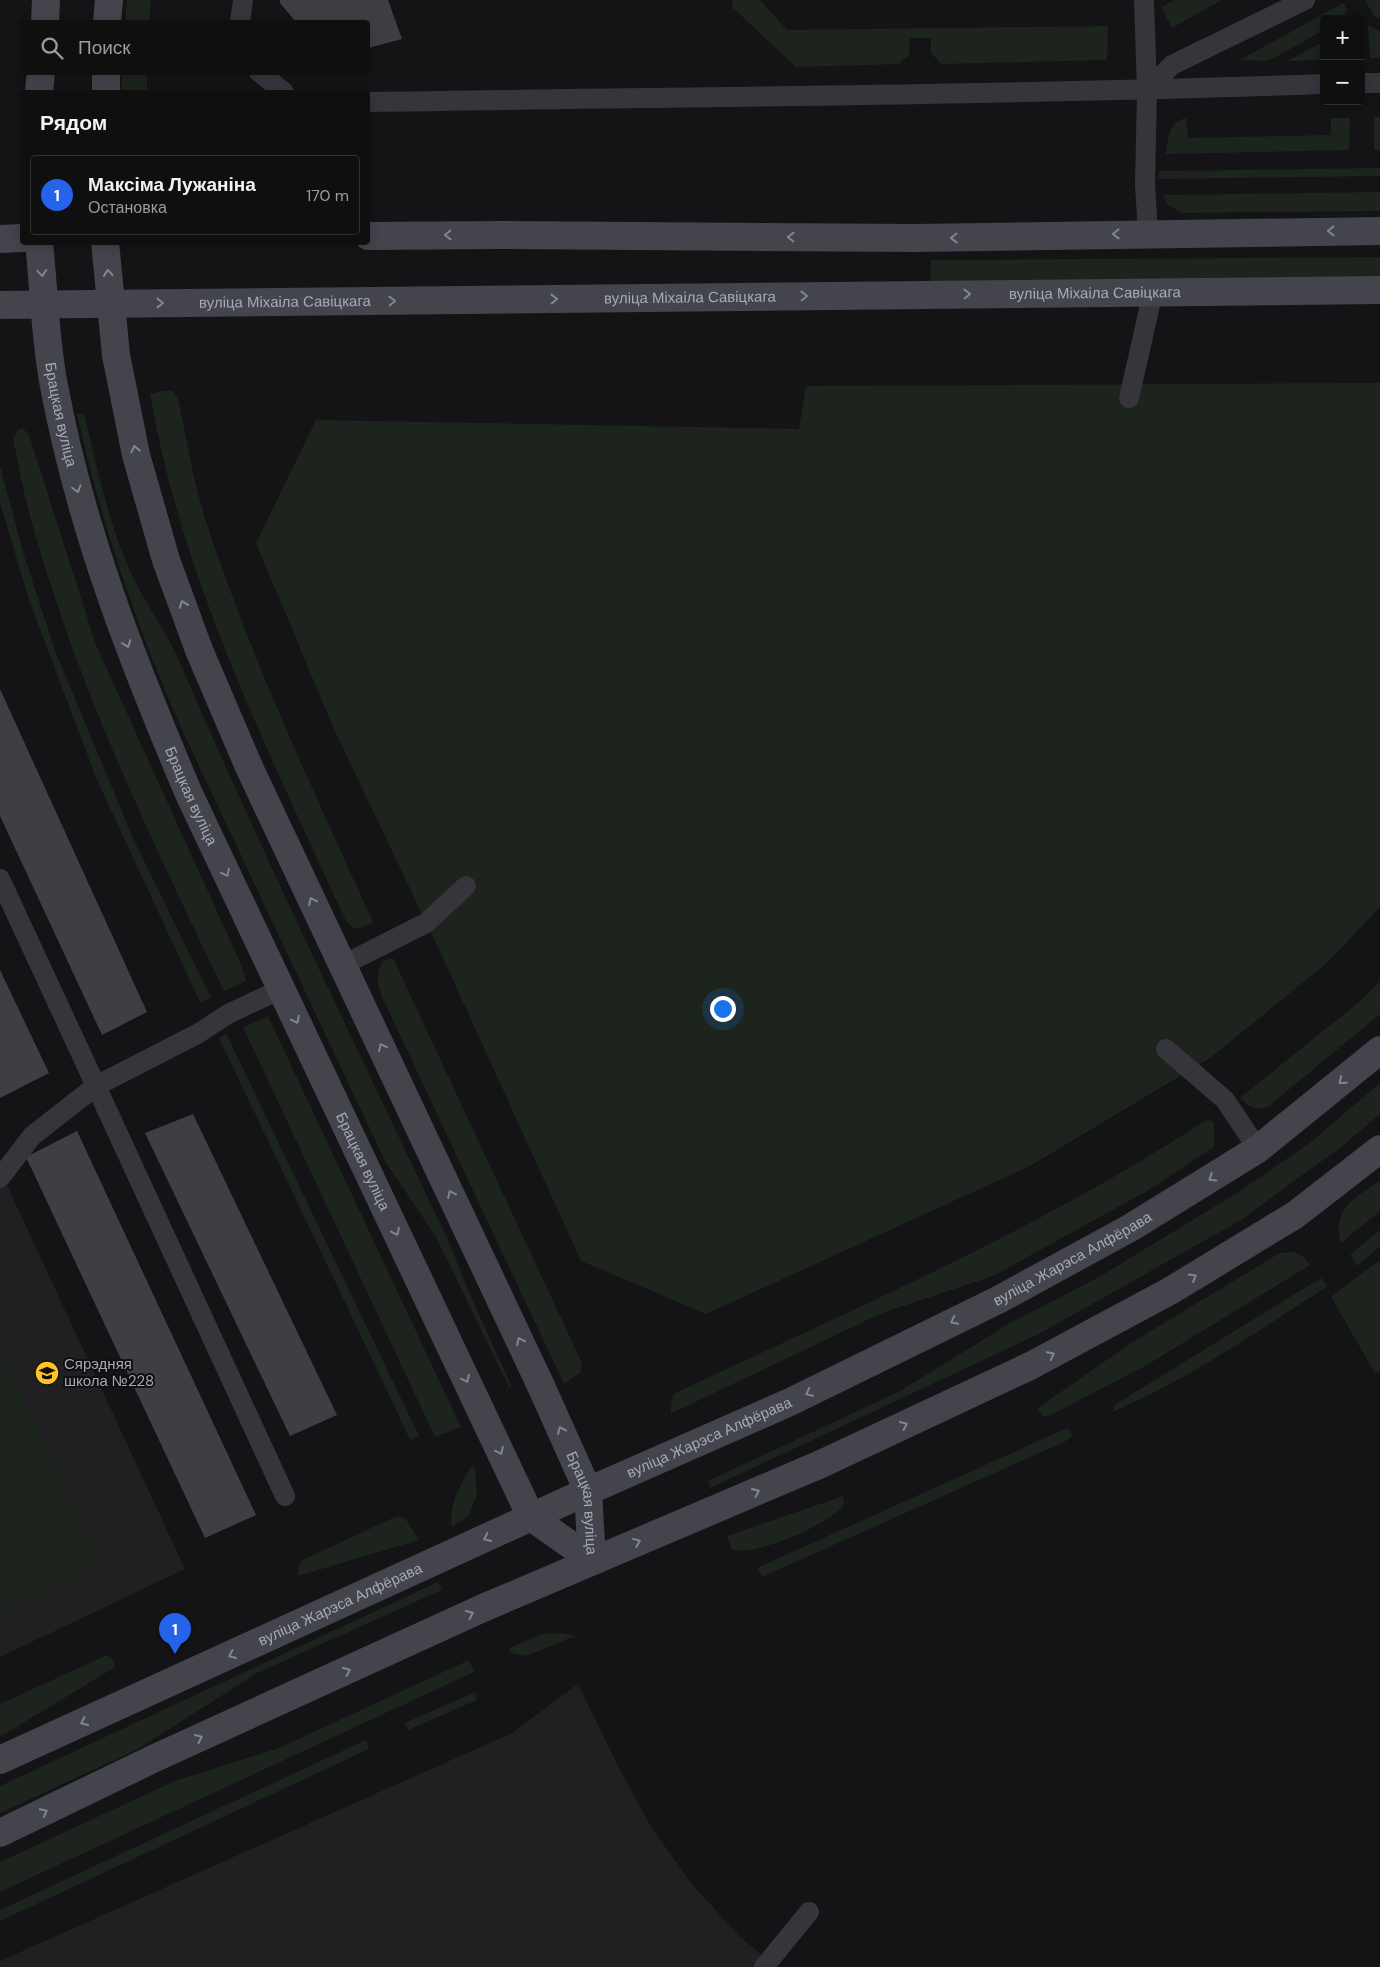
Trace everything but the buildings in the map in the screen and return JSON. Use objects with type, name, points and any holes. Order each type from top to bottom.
[{"type":"street","points":[[44,20],[46,0]]},
{"type":"street","points":[[106,20],[109,0]]},
{"type":"street","points":[[39,90],[41,75]]},
{"type":"street","points":[[106,75],[106,90]]},
{"type":"street","points":[[370,236],[497,234],[915,238],[1380,231]]},
{"type":"street","points":[[0,238],[20,238]]},
{"type":"street","name":"Брацкая вуліца","points":[[39,245],[53,385],[72,471],[104,580],[138,674],[189,794],[531,1517],[592,1560]]},
{"type":"street","name":"Брацкая вуліца","points":[[105,245],[116,355],[136,455],[166,560],[199,650],[249,767],[555,1416],[588,1491],[592,1560]]},
{"type":"street","name":"вуліца Міхаіла Савіцкага","points":[[0,305],[1380,290]]},
{"type":"street","name":"вуліца Жарэса Алфёрава","points":[[0,1760],[588,1491],[790,1402],[998,1300],[1130,1228],[1258,1149],[1380,1050]]},
{"type":"street","points":[[0,1833],[155,1758],[592,1560],[703,1516],[821,1464],[1030,1366],[1170,1291],[1295,1215],[1380,1149]]},
{"type":"lane","points":[[240,20],[243,0]]},
{"type":"lane","points":[[1144,0],[1147,90],[1145,162],[1148,233]]},
{"type":"lane","points":[[1147,90],[1172,65],[1305,0]]},
{"type":"lane","points":[[262,75],[281,90]]},
{"type":"lane","points":[[1365,83],[1380,83]]},
{"type":"lane","points":[[370,102],[732,98],[1147,90],[1320,84]]},
{"type":"lane","points":[[1129,398],[1153,292]]},
{"type":"lane","points":[[0,879],[285,1496]]},
{"type":"lane","points":[[343,965],[426,923],[466,886]]},
{"type":"lane","points":[[0,1178],[32,1136],[96,1086],[208,1029],[228,1014],[281,988]]},
{"type":"lane","points":[[1166,1049],[1225,1100],[1258,1149]]},
{"type":"lane","points":[[764,1967],[810,1912]]},
{"type":"shaded area","points":[[127,0],[151,0],[149,20],[125,20]]},
{"type":"shaded area","points":[[732,0],[760,0],[787,30],[1108,26],[1107,60],[941,64],[931,53],[931,38],[910,38],[909,55],[899,64],[796,67],[733,8]]},
{"type":"shaded area","points":[[1174,0],[1222,0],[1172,28],[1161,7]]},
{"type":"shaded area","points":[[1365,0],[1380,0],[1380,19],[1373,15]]},
{"type":"shaded area","points":[[1343,3],[1347,9],[1345,15],[1321,15]]},
{"type":"shaded area","points":[[1320,16],[1320,32],[1268,61],[1240,60]]},
{"type":"shaded area","points":[[1368,25],[1380,31],[1380,58],[1370,58]]},
{"type":"shaded area","points":[[1320,43],[1320,60],[1288,61]]},
{"type":"shaded area","points":[[122,75],[147,75],[147,90],[121,90]]},
{"type":"shaded area","points":[[1374,117],[1380,117],[1380,150],[1374,150]]},
{"type":"shaded area","points":[[1186,118],[1188,138],[1331,135],[1331,118],[1350,118],[1349,150],[1166,154],[1168,137],[1172,127],[1180,120]]},
{"type":"shaded area","points":[[1380,168],[1380,176],[1159,179],[1159,171]]},
{"type":"shaded area","points":[[1380,192],[1380,211],[1181,213],[1167,204],[1163,195]]},
{"type":"shaded area","points":[[1380,257],[1380,280],[930,284],[931,260]]},
{"type":"shaded area","points":[[1380,383],[1380,907],[1327,963],[1210,1058],[1030,1166],[706,1314],[581,1261],[443,958],[333,727],[256,543],[316,420],[799,429],[806,386]]},
{"type":"shaded area","points":[[172,391],[178,399],[201,506],[263,674],[373,922],[361,928],[353,928],[346,921],[258,729],[206,598],[183,531],[164,463],[150,394]]},
{"type":"shaded area","points":[[77,414],[84,414],[105,498],[125,560],[175,652],[278,881],[448,1240],[471,1297],[511,1385],[509,1387],[436,1237],[385,1161],[183,732],[151,655],[122,576],[97,496]]},
{"type":"shaded area","points":[[23,428],[29,435],[96,645],[240,962],[246,981],[224,991],[117,761],[71,644],[50,584],[24,492],[13,439],[18,430]]},
{"type":"shaded area","points":[[0,466],[24,555],[56,653],[133,838],[211,998],[200,1002],[97,780],[29,600],[0,503]]},
{"type":"shaded area","points":[[393,958],[582,1363],[580,1373],[564,1384],[382,997],[378,983],[379,970],[383,961]]},
{"type":"shaded area","points":[[1380,981],[1380,1014],[1268,1107],[1258,1109],[1249,1106],[1240,1098],[1358,1003]]},
{"type":"shaded area","points":[[268,1016],[461,1427],[435,1437],[243,1027]]},
{"type":"shaded area","points":[[226,1033],[419,1436],[410,1440],[219,1038]]},
{"type":"shaded area","points":[[1380,1083],[1380,1114],[1345,1144],[1241,1220],[1039,1334],[710,1488],[708,1481],[900,1391],[1010,1323],[1099,1277],[1232,1196],[1306,1146]]},
{"type":"shaded area","points":[[1208,1119],[1214,1122],[1214,1147],[1147,1191],[993,1276],[882,1313],[670,1414],[673,1394],[878,1299],[1013,1232],[1144,1159]]},
{"type":"shaded area","name":"Сярэдняя школа №228","points":[[0,1170],[185,1569],[0,1657]]},
{"type":"shaded area","points":[[1380,1180],[1380,1211],[1341,1243],[1339,1221],[1342,1213],[1354,1199]]},
{"type":"shaded area","points":[[1380,1230],[1380,1246],[1357,1266],[1350,1255]]},
{"type":"shaded area","points":[[1294,1252],[1304,1257],[1310,1265],[1147,1365],[1049,1416],[1042,1416],[1038,1408],[1131,1343],[1280,1253]]},
{"type":"shaded area","points":[[1380,1260],[1380,1372],[1375,1373],[1331,1297]]},
{"type":"shaded area","points":[[1321,1278],[1328,1286],[1250,1337],[1169,1385],[1112,1412],[1116,1404]]},
{"type":"shaded area","points":[[6,1363],[102,1566],[3,1613],[0,1605],[0,1366]]},
{"type":"shaded area","points":[[1067,1428],[1073,1436],[1064,1442],[762,1577],[757,1568]]},
{"type":"shaded area","points":[[475,1467],[477,1495],[469,1515],[452,1527],[452,1511],[456,1496],[470,1468]]},
{"type":"shaded area","points":[[843,1496],[844,1505],[837,1512],[809,1529],[774,1544],[742,1550],[732,1549],[727,1536]]},
{"type":"shaded area","points":[[397,1516],[405,1518],[419,1540],[298,1576],[299,1566],[303,1560]]},
{"type":"shaded area","points":[[438,1582],[442,1590],[257,1673],[136,1750],[0,1813],[0,1786]]},
{"type":"shaded area","points":[[561,1633],[575,1636],[526,1656],[511,1653],[509,1648],[543,1634]]},
{"type":"shaded area","points":[[107,1655],[112,1658],[115,1667],[0,1737],[0,1704]]},
{"type":"shaded area","points":[[469,1660],[474,1672],[0,1892],[0,1862],[175,1781],[279,1748]]},
{"type":"shaded area","points":[[578,1684],[619,1768],[651,1827],[692,1884],[739,1936],[776,1967],[0,1967],[0,1961],[512,1733]]},
{"type":"shaded area","points":[[475,1692],[477,1700],[408,1730],[405,1723]]},
{"type":"shaded area","points":[[366,1740],[369,1749],[0,1921],[0,1910]]},
{"type":"place","name":"Сярэдняя школа №228","points":[[47,1373]]},
{"type":"place","name":"Максіма Лужаніна","points":[[175,1654]]}]
